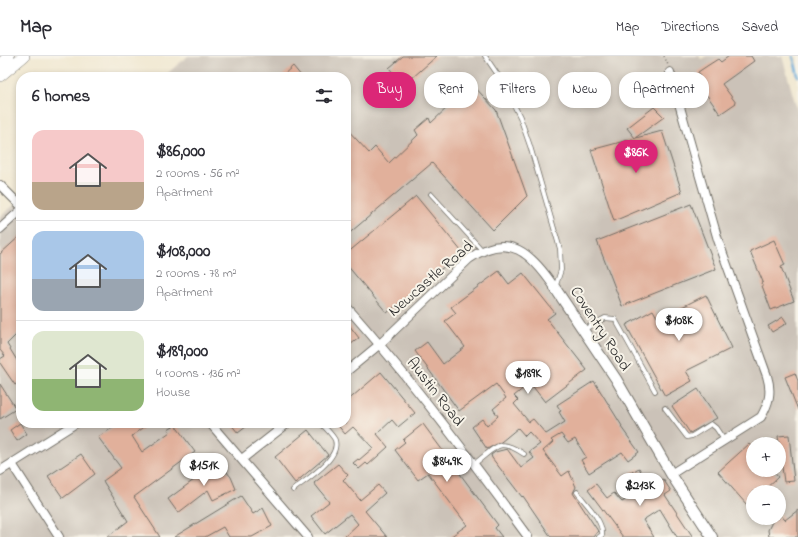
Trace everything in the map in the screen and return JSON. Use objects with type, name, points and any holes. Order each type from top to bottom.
[{"type":"main road","points":[[0,64],[9,56]]},
{"type":"main road","points":[[0,76],[24,56]]},
{"type":"street","points":[[671,474],[761,417],[767,407],[770,396],[770,384],[718,240],[680,108]]},
{"type":"street","points":[[0,185],[16,201]]},
{"type":"street","points":[[0,229],[16,215]]},
{"type":"street","name":"Newcastle Road","points":[[351,368],[380,344],[469,259],[482,250],[501,246],[517,248],[540,265],[555,288]]},
{"type":"street","name":"Coventry Road","points":[[555,288],[582,331],[616,379],[671,474],[712,537]]},
{"type":"street","name":"Austin Road","points":[[351,312],[380,344],[474,464],[528,537]]},
{"type":"street","points":[[0,471],[68,428]]},
{"type":"street","points":[[214,428],[308,537]]},
{"type":"street","points":[[242,459],[282,428]]},
{"type":"street","points":[[12,464],[60,537]]},
{"type":"lane","name":"Coventry Road","points":[[485,56],[502,81],[520,117],[530,146],[560,249],[561,270],[555,288]]},
{"type":"lane","points":[[431,194],[482,250]]},
{"type":"lane","points":[[582,331],[604,318],[615,319],[655,391]]},
{"type":"lane","points":[[665,408],[687,437],[692,436],[711,424],[716,428],[724,440]]},
{"type":"lane","points":[[293,490],[328,462],[334,452],[336,447],[334,439],[325,428]]},
{"type":"lane","points":[[474,464],[499,445],[510,445],[524,454]]},
{"type":"lane","points":[[577,492],[600,523],[603,530],[602,535],[599,537]]},
{"type":"path","points":[[664,56],[670,72]]},
{"type":"shaded area","points":[[188,56],[699,56],[701,59],[707,56],[782,56],[798,113],[798,537],[0,537],[0,217],[16,203],[16,428],[351,428],[351,72],[169,72]]},
{"type":"building","points":[[403,56],[437,56],[416,74],[416,72],[393,72],[389,68]]},
{"type":"building","points":[[729,56],[751,56],[754,61],[722,84],[736,103],[720,114],[709,98],[709,72],[698,72],[718,59],[721,62]]},
{"type":"building","points":[[293,66],[298,72],[286,72]]},
{"type":"building","points":[[478,90],[486,99],[486,108],[494,108],[496,110],[527,196],[493,230],[432,163],[351,232],[351,133],[369,153],[375,147],[389,163],[418,135],[415,130],[429,118],[431,123],[447,108],[478,108]]},
{"type":"building","points":[[653,108],[655,108],[664,117],[635,138],[627,128]]},
{"type":"building","points":[[662,131],[682,192],[614,221],[591,150]]},
{"type":"building","points":[[416,196],[462,252],[387,313],[351,270],[351,250]]},
{"type":"building","points":[[691,204],[716,269],[622,306],[597,241]]},
{"type":"building","points":[[16,240],[16,335],[7,344],[16,359],[15,385],[0,363],[0,359],[5,356],[0,350],[0,254]]},
{"type":"building","points":[[774,240],[785,265],[781,267],[794,301],[771,310],[761,283],[763,282],[750,251]]},
{"type":"building","points":[[499,271],[509,284],[523,273],[555,313],[547,319],[587,370],[545,402],[530,383],[514,396],[518,400],[514,404],[529,422],[533,419],[546,434],[565,422],[557,405],[594,381],[622,426],[621,427],[639,452],[628,460],[622,452],[589,473],[581,460],[586,457],[575,439],[568,443],[561,434],[551,440],[553,442],[543,451],[562,476],[569,471],[576,487],[573,493],[598,531],[593,537],[551,537],[523,496],[522,497],[492,458],[491,455],[495,452],[507,449],[521,468],[534,458],[529,452],[540,444],[529,432],[525,436],[518,428],[501,442],[487,449],[472,427],[482,419],[487,426],[498,416],[493,409],[506,398],[496,384],[459,411],[415,351],[427,342],[443,364],[465,347],[445,321],[456,313],[451,307]]},
{"type":"building","points":[[706,295],[732,348],[686,371],[692,381],[665,396],[626,325],[653,310],[658,319]]},
{"type":"building","points":[[783,317],[787,323],[772,332],[768,326]]},
{"type":"building","points":[[351,328],[359,338],[351,344]]},
{"type":"building","points":[[381,372],[415,413],[398,427],[392,420],[377,434],[388,447],[368,465],[366,463],[359,469],[353,463],[373,448],[353,427],[345,434],[340,428],[351,428],[351,398]]},
{"type":"building","points":[[795,373],[798,381],[798,410],[785,377]]},
{"type":"building","points":[[0,384],[16,409],[0,419]]},
{"type":"building","points":[[698,389],[717,418],[690,433],[672,406]]},
{"type":"building","points":[[423,424],[498,525],[495,528],[502,537],[450,537],[467,525],[428,473],[418,480],[395,450],[405,442],[403,440]]},
{"type":"building","points":[[16,426],[16,428],[23,428],[27,434],[17,441],[10,430]]},
{"type":"building","points":[[112,428],[143,428],[132,436],[142,452],[170,432],[168,429],[177,428],[195,452],[134,497],[160,537],[107,537],[128,521],[103,481],[121,468],[98,437]]},
{"type":"building","points":[[234,428],[244,428],[238,433]]},
{"type":"building","points":[[308,430],[328,455],[295,483],[275,457]]},
{"type":"building","points":[[789,435],[794,481],[784,482],[783,477],[786,477],[786,437],[778,436]]},
{"type":"building","points":[[746,447],[746,477],[778,477],[769,485],[746,485],[746,504],[718,472]]},
{"type":"building","points":[[81,454],[95,474],[63,498],[48,476]]},
{"type":"building","points":[[216,459],[231,477],[236,489],[213,500],[208,490],[178,513],[168,499],[210,468],[208,466]]},
{"type":"building","points":[[338,464],[348,475],[343,480],[360,500],[378,485],[385,493],[365,511],[387,537],[344,537],[358,524],[350,514],[325,534],[311,516],[329,502],[314,483]]},
{"type":"building","points":[[639,468],[650,487],[663,479],[671,491],[665,495],[693,537],[677,537],[660,509],[643,520],[654,537],[623,537],[588,490],[596,484],[607,498],[614,493],[622,502],[632,496],[621,478]]},
{"type":"building","points":[[241,496],[253,514],[263,508],[272,526],[252,537],[229,537],[223,527],[205,537],[174,537]]},
{"type":"building","points":[[798,510],[798,537],[769,537],[768,530],[770,525],[786,525],[786,519]]},
{"type":"waterway","points":[[793,56],[798,76]]}]
